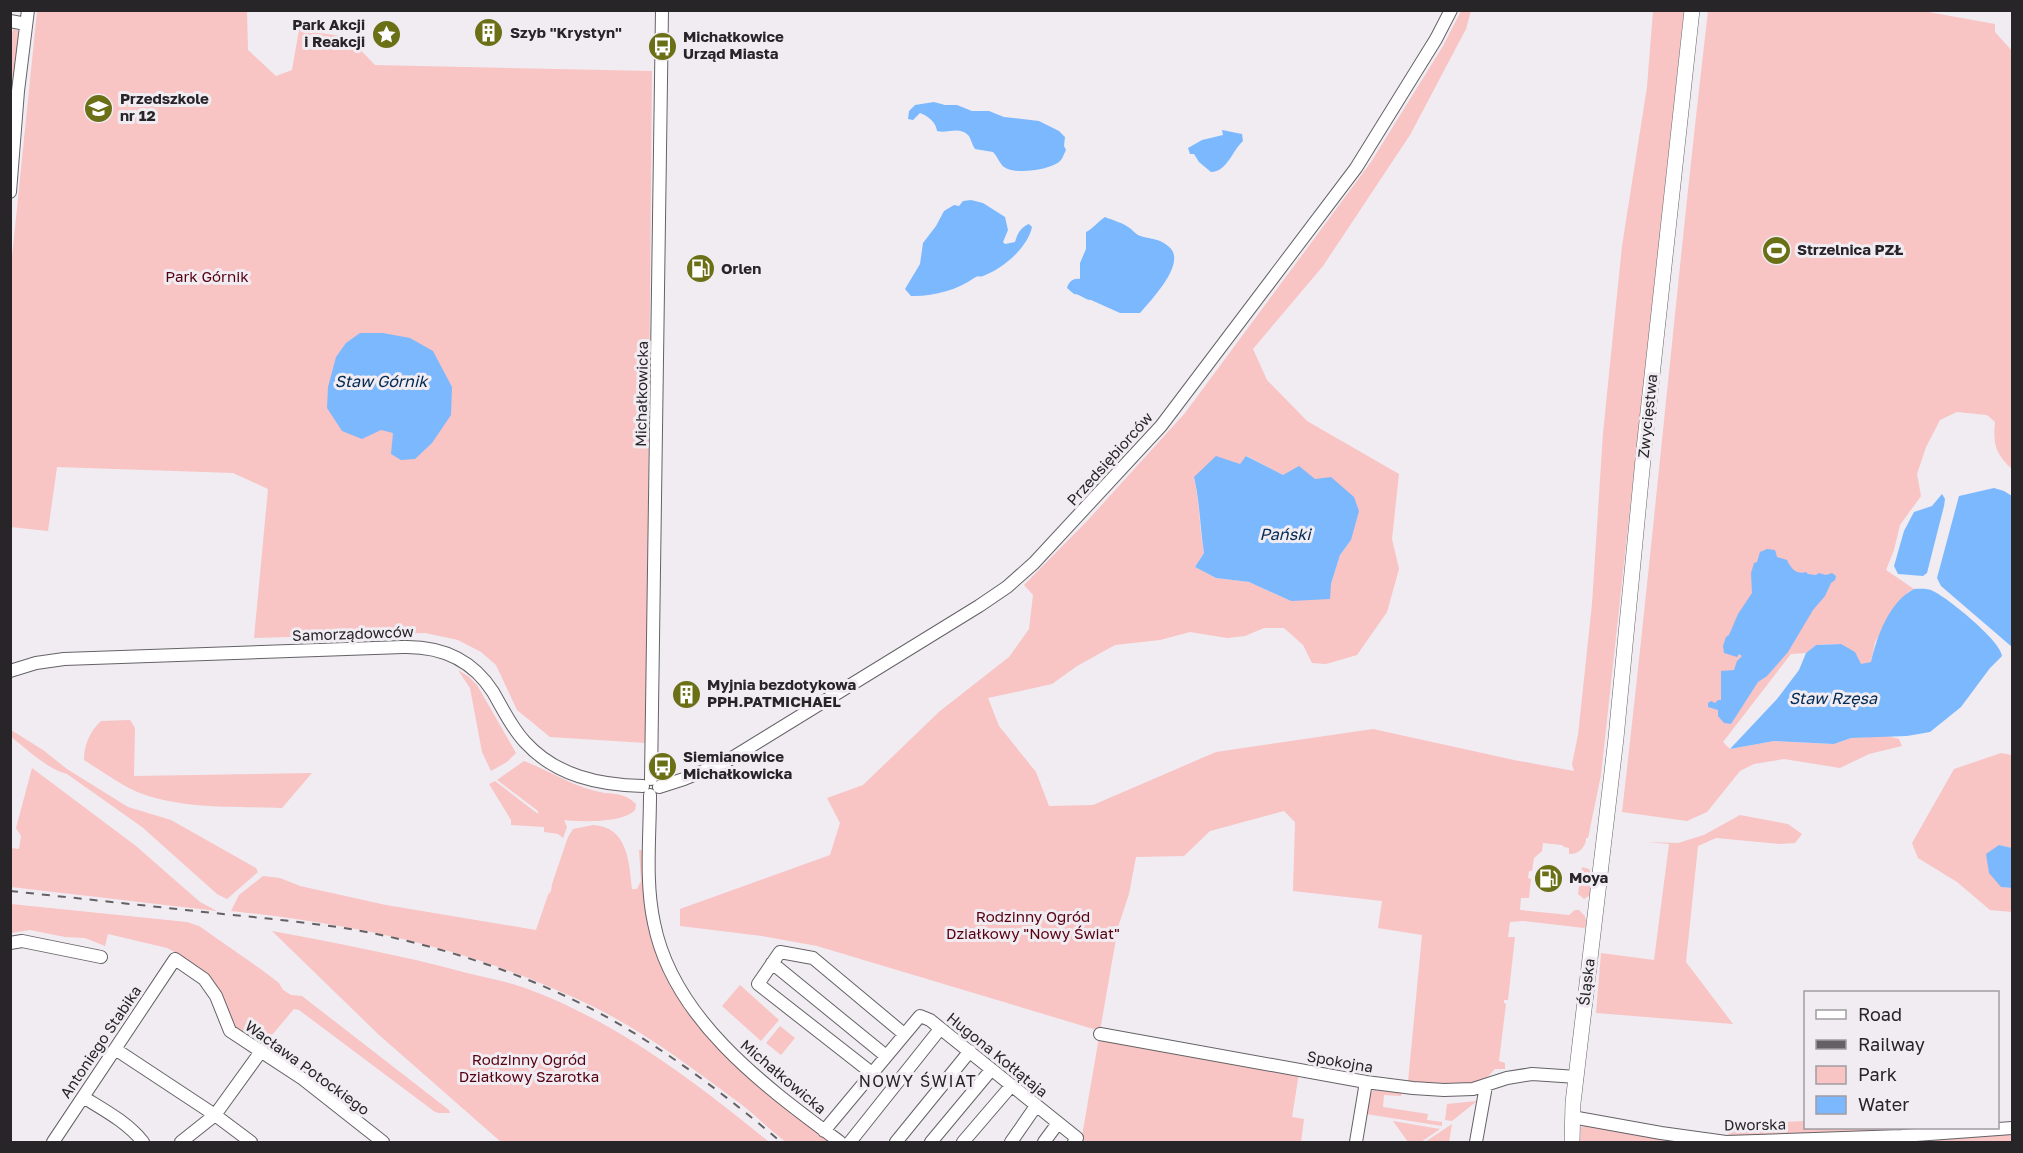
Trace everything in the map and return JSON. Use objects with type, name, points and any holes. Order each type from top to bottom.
[{"type":"main road","name":"Zwycięstwa","points":[[1606,822],[1692,10]]},
{"type":"main road","name":"Śląska","points":[[1572,1143],[1576,1077],[1606,822]]},
{"type":"street","points":[[10,192],[18,91],[28,10]]},
{"type":"street","name":"Michałkowicka","points":[[662,10],[651,787],[652,914],[669,969],[695,1010],[728,1051],[764,1083],[840,1143]]},
{"type":"street","name":"Przedsiębiorców","points":[[651,787],[713,767],[763,739],[979,606],[1007,587],[1034,563],[1148,441],[1191,388],[1356,168],[1436,39],[1451,10]]},
{"type":"street","points":[[10,21],[26,24]]},
{"type":"street","name":"Samorządowców","points":[[10,671],[36,663],[64,659],[403,647],[430,648],[457,657],[478,672],[492,690],[519,736],[549,762],[571,774],[590,780],[651,787]]},
{"type":"street","points":[[10,943],[22,941],[101,957]]},
{"type":"street","points":[[873,1074],[758,984],[780,952],[813,958],[904,1034]]},
{"type":"street","name":"Antoniego Stabika","points":[[53,1143],[175,959]]},
{"type":"street","name":"Wacława Potockiego","points":[[175,959],[204,979],[216,996],[230,1030],[303,1079],[383,1143]]},
{"type":"street","points":[[772,963],[886,1056]]},
{"type":"street","name":"Hugona Kołłątaja","points":[[824,1131],[904,1034],[920,1016],[924,1016],[1077,1138],[1074,1143]]},
{"type":"street","points":[[850,1143],[940,1029]]},
{"type":"street","name":"Spokojna","points":[[1100,1034],[1366,1083],[1444,1090],[1473,1089],[1507,1078],[1532,1074],[1576,1077]]},
{"type":"street","points":[[116,1049],[214,1115],[251,1143]]},
{"type":"street","points":[[181,1143],[196,1138],[262,1050]]},
{"type":"street","points":[[896,1143],[970,1052]]},
{"type":"street","points":[[931,1143],[991,1070]]},
{"type":"street","points":[[1356,1143],[1366,1083]]},
{"type":"street","points":[[963,1143],[1011,1086]]},
{"type":"street","points":[[1476,1143],[1486,1086]]},
{"type":"street","points":[[83,1097],[119,1119],[143,1143]]},
{"type":"street","points":[[1011,1143],[1036,1106]]},
{"type":"street","name":"Dworska","points":[[1572,1117],[1726,1142],[1902,1136],[2013,1128]]},
{"type":"street","points":[[1044,1143],[1058,1123]]},
{"type":"green space","name":"Park Górnik","points":[[37,11],[247,11],[248,50],[276,76],[292,70],[299,30],[348,37],[375,65],[652,71],[646,743],[550,737],[517,710],[496,665],[481,652],[458,640],[425,633],[254,638],[268,489],[233,473],[57,467],[48,531],[11,527],[10,277]]},
{"type":"green space","name":"Rodzinny Ogród Działkowy \"Nowy Świat\"","points":[[1461,11],[1471,11],[1466,29],[1410,135],[1323,266],[1253,349],[1267,380],[1307,421],[1399,474],[1392,539],[1399,569],[1387,612],[1357,655],[1326,664],[1312,663],[1303,645],[1284,628],[1264,628],[1245,636],[1227,638],[1190,632],[1160,640],[1115,645],[1077,666],[1052,684],[988,698],[999,726],[1036,772],[1049,806],[1093,805],[1216,752],[1373,729],[1574,771],[1572,764],[1578,735],[1592,604],[1603,433],[1622,246],[1647,87],[1653,11],[1684,11],[1601,775],[1588,838],[1583,847],[1578,852],[1569,854],[1569,848],[1562,845],[1543,843],[1542,851],[1534,858],[1532,871],[1529,871],[1528,878],[1531,879],[1529,898],[1521,898],[1520,910],[1569,915],[1579,910],[1585,916],[1587,925],[1584,928],[1523,921],[1510,922],[1508,937],[1515,937],[1508,1000],[1504,1000],[1506,1004],[1499,1061],[1505,1063],[1505,1069],[1495,1069],[1485,1079],[1468,1084],[1408,1082],[1422,935],[1378,928],[1382,901],[1293,891],[1295,822],[1284,811],[1210,831],[1184,856],[1136,857],[1129,894],[1118,927],[1100,1031],[817,946],[762,936],[680,926],[680,909],[830,855],[840,823],[827,798],[863,785],[940,711],[1009,657],[1029,629],[1033,595],[1024,585],[1088,520],[1185,413],[1371,162],[1443,46]],"holes":[[[1247,456],[1283,475],[1315,480],[1351,540],[1340,555],[1331,584],[1291,601],[1249,582],[1216,578],[1195,567],[1204,553],[1194,478],[1240,464]]]},
{"type":"green space","points":[[1708,11],[1923,11],[1995,24],[1995,32],[2012,51],[2012,469],[1996,448],[1995,422],[1987,415],[1957,412],[1940,420],[1926,447],[1917,474],[1921,496],[1900,525],[1886,570],[1914,589],[1908,592],[1875,642],[1871,662],[1861,665],[1841,644],[1816,645],[1806,653],[1791,654],[1723,742],[1730,749],[1774,741],[1834,744],[1851,738],[1888,736],[1899,739],[1902,746],[1869,754],[1840,768],[1784,759],[1754,764],[1740,771],[1707,812],[1687,821],[1622,812]]},
{"type":"green space","points":[[13,29],[18,30],[19,35],[11,128],[10,43]]},
{"type":"green space","points":[[458,670],[477,685],[516,753],[507,762],[491,771],[482,752],[470,688]]},
{"type":"green space","points":[[130,720],[135,728],[134,776],[312,773],[282,808],[207,806],[152,797],[129,788],[84,760],[88,739],[101,721]]},
{"type":"green space","points":[[11,730],[128,807],[171,820],[256,868],[258,872],[227,899],[217,894],[142,827],[67,774],[52,768],[38,758],[11,737]]},
{"type":"green space","points":[[2001,753],[2012,755],[2012,848],[1999,845],[2001,887],[2012,888],[2012,912],[1990,910],[1957,882],[1918,858],[1912,843],[1954,769]]},
{"type":"green space","points":[[524,761],[594,791],[625,796],[636,804],[635,810],[612,819],[564,820],[567,827],[563,838],[558,834],[544,832],[544,827],[511,825],[511,820],[489,784],[495,781],[538,814],[538,811],[497,780]]},
{"type":"green space","points":[[32,768],[136,846],[200,902],[217,911],[11,887],[11,848],[19,849],[21,836],[16,828]]},
{"type":"green space","points":[[1740,815],[1788,824],[1802,834],[1795,843],[1780,844],[1716,838],[1698,846],[1686,962],[1733,1024],[1596,1013],[1601,953],[1654,960],[1669,844],[1647,842],[1678,843],[1704,835]]},
{"type":"green space","points":[[593,825],[605,827],[620,839],[628,857],[632,889],[637,889],[641,881],[639,850],[642,850],[654,941],[741,1070],[792,1115],[832,1142],[791,1143],[786,1141],[740,1103],[631,1027],[550,987],[417,942],[326,924],[231,911],[239,895],[263,876],[280,878],[300,886],[386,905],[536,930],[568,837],[573,829]]},
{"type":"green space","points":[[1582,867],[1589,869],[1592,876],[1590,895],[1584,899],[1578,894]]},
{"type":"green space","points":[[11,904],[187,922],[199,926],[262,970],[279,983],[283,990],[291,995],[302,996],[450,1113],[435,1112],[299,1010],[294,1009],[261,1048],[234,1027],[217,991],[173,951],[108,934],[105,946],[85,938],[65,937],[30,930],[11,933]]},
{"type":"green space","name":"Rodzinny Ogród Działkowy Szarotka","points":[[272,931],[392,955],[502,981],[559,1002],[591,1017],[653,1054],[769,1142],[501,1142],[378,1034]]},
{"type":"green space","points":[[740,985],[779,1020],[761,1041],[722,1006]]},
{"type":"green space","points":[[780,1026],[795,1038],[781,1055],[766,1043]]},
{"type":"green space","points":[[1099,1037],[1299,1073],[1292,1117],[1304,1119],[1301,1142],[1081,1142]]},
{"type":"green space","points":[[1375,1089],[1402,1093],[1401,1096],[1384,1095],[1383,1107],[1428,1114],[1427,1120],[1442,1122],[1442,1126],[1366,1114],[1370,1093]]},
{"type":"green space","points":[[1477,1101],[1452,1121],[1445,1120],[1447,1104]]},
{"type":"green space","points":[[1393,1121],[1440,1129],[1421,1142],[1408,1142]]},
{"type":"green space","points":[[1804,1121],[1804,1129],[1937,1129],[1851,1135],[1729,1135],[1723,1125]]},
{"type":"green space","points":[[1452,1124],[1449,1142],[1425,1142]]},
{"type":"green space","points":[[1589,1125],[1694,1142],[1580,1142],[1581,1127]]},
{"type":"green space","points":[[2012,1132],[2012,1142],[1898,1142],[1899,1140]]},
{"type":"water","points":[[934,102],[957,105],[972,111],[989,111],[1004,117],[1039,121],[1059,131],[1065,137],[1066,150],[1060,161],[1048,167],[1024,171],[1009,169],[1003,166],[993,152],[975,149],[969,136],[964,132],[937,131],[931,120],[920,113],[913,120],[908,119],[909,111],[915,105]]},
{"type":"water","points":[[1222,130],[1242,134],[1243,141],[1221,169],[1211,172],[1199,162],[1194,154],[1190,154],[1188,148],[1202,140],[1223,135]]},
{"type":"water","points":[[963,201],[983,203],[1005,217],[1008,230],[1003,242],[1005,244],[1015,242],[1020,231],[1029,224],[1032,227],[1030,235],[1014,256],[991,273],[977,276],[944,292],[911,296],[905,289],[920,264],[923,243],[944,211],[954,205],[959,206]]},
{"type":"water","points":[[1105,217],[1125,225],[1138,235],[1161,241],[1173,253],[1174,261],[1166,280],[1140,313],[1120,313],[1074,294],[1067,288],[1072,280],[1080,279],[1080,263],[1086,249],[1086,232]]},
{"type":"water","name":"Staw Górnik","points":[[360,333],[383,333],[410,338],[433,351],[452,387],[451,415],[432,443],[415,459],[401,460],[391,454],[393,433],[381,430],[362,439],[342,431],[327,408],[328,387],[336,357],[346,343]]},
{"type":"water","name":"Pański","points":[[1216,456],[1240,464],[1246,456],[1283,475],[1299,466],[1315,479],[1331,477],[1354,497],[1359,511],[1351,540],[1340,555],[1331,584],[1330,599],[1291,601],[1249,582],[1216,578],[1195,567],[1204,553],[1194,477]]},
{"type":"water","points":[[1994,488],[2012,496],[2012,647],[1941,586],[1937,578],[1959,496]]},
{"type":"water","points":[[1942,494],[1945,499],[1944,506],[1927,573],[1923,576],[1898,574],[1894,566],[1904,531],[1914,512],[1932,506]]},
{"type":"water","points":[[1767,549],[1775,550],[1777,557],[1787,560],[1792,569],[1797,572],[1816,575],[1832,573],[1836,576],[1788,652],[1767,676],[1758,682],[1731,724],[1724,723],[1718,716],[1718,710],[1708,707],[1708,703],[1721,700],[1721,671],[1734,670],[1737,661],[1742,656],[1739,654],[1737,657],[1724,653],[1723,646],[1738,614],[1752,593],[1751,573],[1754,563],[1757,562],[1760,552]]},
{"type":"water","name":"Staw Rzęsa","points":[[1914,589],[1931,590],[1950,602],[1993,640],[2002,656],[1990,668],[1961,707],[1930,732],[1907,736],[1851,738],[1834,744],[1774,741],[1730,749],[1777,699],[1799,670],[1806,653],[1816,645],[1841,644],[1855,652],[1861,664],[1871,662],[1885,621],[1898,602]]},
{"type":"water","points":[[1999,845],[2012,848],[2012,888],[2001,887],[1989,873],[1986,854]]},
{"type":"railway","points":[[10,891],[344,928],[413,942],[482,963],[549,989],[635,1033],[700,1077],[781,1142]]},
{"type":"place","name":"Szyb \"Krystyn\"","points":[[489,33]]},
{"type":"place","name":"Park Akcji i Reakcji","points":[[386,34]]},
{"type":"place","name":"Michałkowice Urząd Miasta","points":[[662,46]]},
{"type":"place","name":"Przedszkole nr 12","points":[[99,108]]},
{"type":"place","name":"Strzelnica PZŁ","points":[[1776,250]]},
{"type":"place","name":"Orlen","points":[[700,269]]},
{"type":"place","name":"Myjnia bezdotykowa PPH.PATMICHAEL","points":[[686,694]]},
{"type":"place","name":"Siemianowice Michałkowicka","points":[[662,766]]},
{"type":"place","name":"Moya","points":[[1548,878]]},
{"type":"district","name":"NOWY ŚWIAT","points":[[918,1081]]}]
